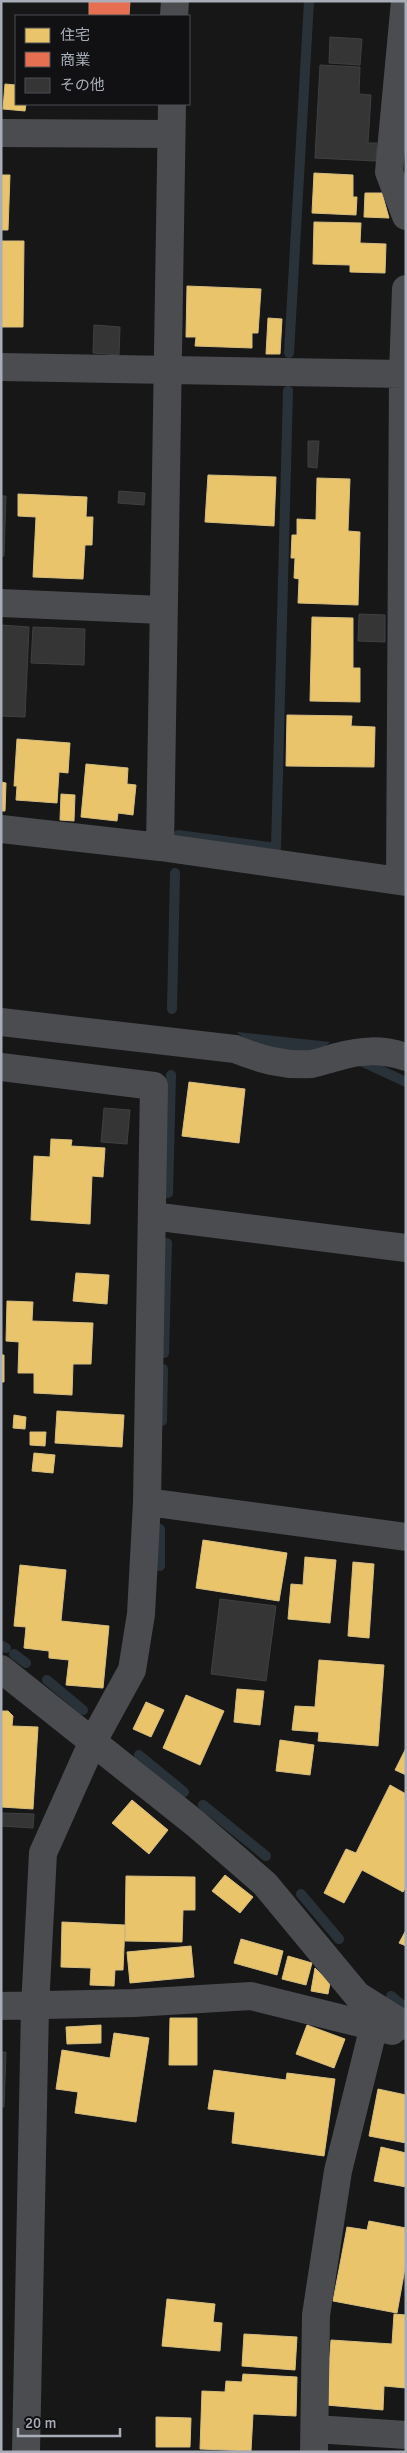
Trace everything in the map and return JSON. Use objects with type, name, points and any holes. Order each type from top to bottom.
[{"type":"street","points":[[174,1],[174,15]]},
{"type":"street","points":[[405,1],[404,35],[389,172],[406,216]]},
{"type":"street","points":[[160,847],[162,610],[172,105]]},
{"type":"street","points":[[1,133],[171,134]]},
{"type":"street","points":[[1,829],[160,847],[403,882],[402,374],[406,289]]},
{"type":"street","points":[[1,367],[402,374]]},
{"type":"street","points":[[1,603],[162,610]]},
{"type":"street","points":[[1,1022],[235,1049],[263,1060],[283,1064],[312,1064],[366,1050],[389,1052],[406,1057]]},
{"type":"street","points":[[1,1067],[154,1086],[147,1502],[141,1614],[132,1670],[93,1741],[43,1853],[35,2007],[26,2452]]},
{"type":"street","points":[[152,1216],[406,1248]]},
{"type":"street","points":[[147,1502],[406,1537]]},
{"type":"street","points":[[1,1669],[196,1824],[265,1884],[357,1995],[406,2026]]},
{"type":"street","points":[[1,2006],[35,2007],[251,1996],[406,2034]]},
{"type":"street","points":[[374,2026],[338,2171],[316,2315],[315,2440],[406,2436]]},
{"type":"shaded area","points":[[237,1032],[330,1042],[315,1051],[291,1055],[274,1051],[247,1040]]},
{"type":"building: 住宅","points":[[5,84],[15,85],[15,105],[26,105],[25,111],[3,109]]},
{"type":"building: 住宅","points":[[314,173],[353,175],[353,197],[357,197],[356,215],[312,213]]},
{"type":"building: 住宅","points":[[1,175],[10,175],[8,230],[1,230]]},
{"type":"building: 住宅","points":[[365,193],[382,193],[389,218],[364,217]]},
{"type":"building: 住宅","points":[[314,222],[361,223],[360,243],[386,244],[385,273],[350,272],[350,265],[313,264]]},
{"type":"building: 住宅","points":[[1,241],[24,241],[23,327],[1,327]]},
{"type":"building: 住宅","points":[[187,286],[261,289],[258,333],[252,333],[252,348],[195,346],[196,337],[186,337]]},
{"type":"building: 住宅","points":[[268,318],[282,319],[280,354],[266,354]]},
{"type":"building: 住宅","points":[[208,475],[276,477],[274,526],[205,522]]},
{"type":"building: 住宅","points":[[317,478],[350,479],[348,531],[360,532],[358,605],[298,603],[299,579],[294,578],[295,558],[291,558],[292,535],[297,535],[297,519],[316,520]]},
{"type":"building: 住宅","points":[[18,494],[87,497],[86,517],[93,517],[92,545],[85,545],[83,579],[33,577],[36,517],[18,516]]},
{"type":"building: 住宅","points":[[312,617],[353,618],[353,668],[360,668],[360,702],[310,701]]},
{"type":"building: 住宅","points":[[287,715],[352,716],[351,726],[375,727],[374,767],[286,766]]},
{"type":"building: 住宅","points":[[17,739],[70,743],[68,773],[59,772],[57,803],[16,800],[17,786],[14,786]]},
{"type":"building: 住宅","points":[[86,764],[128,768],[127,784],[136,785],[133,815],[118,813],[117,821],[81,817]]},
{"type":"building: 住宅","points":[[1,782],[6,783],[5,811],[1,811]]},
{"type":"building: 住宅","points":[[61,794],[75,795],[74,821],[60,820]]},
{"type":"building: 住宅","points":[[189,1082],[245,1089],[239,1143],[182,1136]]},
{"type":"building: 住宅","points":[[51,1139],[72,1140],[71,1146],[105,1148],[103,1177],[92,1176],[90,1224],[31,1220],[34,1156],[50,1157]]},
{"type":"building: 住宅","points":[[76,1273],[109,1275],[107,1304],[73,1301]]},
{"type":"building: 住宅","points":[[7,1301],[33,1302],[32,1321],[93,1323],[91,1364],[73,1364],[72,1395],[34,1393],[34,1373],[18,1373],[19,1342],[6,1341]]},
{"type":"building: 住宅","points":[[1,1355],[4,1355],[4,1382],[1,1382]]},
{"type":"building: 住宅","points":[[57,1411],[124,1415],[122,1447],[55,1443]]},
{"type":"building: 住宅","points":[[14,1415],[26,1417],[25,1429],[13,1428]]},
{"type":"building: 住宅","points":[[30,1432],[46,1432],[45,1446],[30,1445]]},
{"type":"building: 住宅","points":[[34,1453],[55,1455],[53,1473],[32,1471]]},
{"type":"building: 住宅","points":[[203,1540],[287,1553],[279,1601],[196,1588]]},
{"type":"building: 住宅","points":[[305,1557],[336,1560],[330,1623],[288,1619],[291,1584],[303,1585]]},
{"type":"building: 住宅","points":[[353,1562],[374,1564],[369,1638],[348,1636]]},
{"type":"building: 住宅","points":[[20,1565],[66,1570],[61,1621],[109,1626],[103,1688],[66,1685],[69,1660],[49,1658],[49,1651],[24,1648],[26,1627],[14,1626]]},
{"type":"building: 住宅","points":[[319,1660],[384,1665],[378,1746],[318,1741],[319,1732],[292,1730],[295,1706],[315,1707]]},
{"type":"building: 住宅","points":[[237,1689],[264,1691],[260,1725],[234,1722]]},
{"type":"building: 住宅","points":[[186,1695],[224,1711],[200,1765],[163,1748]]},
{"type":"building: 住宅","points":[[146,1702],[164,1710],[151,1737],[133,1729]]},
{"type":"building: 住宅","points":[[1,1711],[8,1711],[13,1716],[12,1726],[38,1727],[33,1809],[1,1807]]},
{"type":"building: 住宅","points":[[280,1740],[314,1745],[310,1775],[276,1771]]},
{"type":"building: 住宅","points":[[406,1748],[406,1775],[395,1770]]},
{"type":"building: 住宅","points":[[390,1785],[406,1794],[406,1887],[403,1892],[362,1870],[344,1903],[324,1893],[346,1849],[356,1853]]},
{"type":"building: 住宅","points":[[132,1800],[168,1830],[149,1854],[112,1823]]},
{"type":"building: 住宅","points":[[225,1875],[253,1897],[240,1913],[212,1891]]},
{"type":"building: 住宅","points":[[126,1876],[195,1877],[195,1910],[183,1910],[182,1942],[125,1941]]},
{"type":"building: 住宅","points":[[62,1922],[125,1925],[123,1970],[115,1970],[114,1986],[90,1985],[91,1968],[61,1967]]},
{"type":"building: 住宅","points":[[406,1930],[406,1946],[399,1943]]},
{"type":"building: 住宅","points":[[241,1939],[283,1951],[277,1975],[234,1963]]},
{"type":"building: 住宅","points":[[191,1946],[194,1977],[130,1983],[127,1952]]},
{"type":"building: 住宅","points":[[288,1956],[312,1963],[306,1985],[282,1979]]},
{"type":"building: 住宅","points":[[315,1968],[330,1983],[328,1994],[311,1991]]},
{"type":"building: 住宅","points":[[170,2018],[197,2018],[197,2065],[169,2065]]},
{"type":"building: 住宅","points":[[101,2025],[101,2043],[67,2044],[66,2027]]},
{"type":"building: 住宅","points":[[307,2025],[345,2039],[334,2068],[296,2054]]},
{"type":"building: 住宅","points":[[114,2033],[149,2038],[136,2122],[75,2113],[78,2092],[56,2089],[62,2050],[110,2058]]},
{"type":"building: 住宅","points":[[214,2070],[286,2080],[287,2073],[335,2079],[324,2156],[232,2143],[235,2112],[208,2109]]},
{"type":"building: 住宅","points":[[378,2089],[406,2095],[406,2143],[369,2136]]},
{"type":"building: 住宅","points":[[381,2147],[406,2153],[406,2187],[374,2181]]},
{"type":"building: 住宅","points":[[369,2221],[406,2228],[406,2263],[397,2313],[333,2301],[347,2227],[367,2230]]},
{"type":"building: 住宅","points":[[167,2299],[215,2304],[213,2322],[222,2323],[220,2351],[162,2346]]},
{"type":"building: 住宅","points":[[394,2314],[406,2315],[406,2388],[384,2386],[383,2410],[326,2405],[331,2340],[392,2344]]},
{"type":"building: 住宅","points":[[244,2334],[297,2337],[295,2370],[242,2366]]},
{"type":"building: 住宅","points":[[243,2374],[297,2377],[296,2416],[253,2414],[251,2451],[200,2449],[202,2391],[225,2392],[226,2381],[242,2382]]},
{"type":"building: 住宅","points":[[156,2417],[191,2418],[190,2447],[156,2447]]},
{"type":"building: 商業","points":[[89,1],[130,1],[129,15],[89,15]]},
{"type":"building: その他","points":[[330,37],[362,39],[360,65],[329,63]]},
{"type":"building: その他","points":[[320,65],[360,67],[359,94],[371,95],[368,143],[377,143],[376,161],[315,158]]},
{"type":"building: その他","points":[[94,325],[120,327],[119,355],[93,353]]},
{"type":"building: その他","points":[[308,441],[319,441],[317,468],[308,467]]},
{"type":"building: その他","points":[[119,491],[145,493],[144,505],[118,503]]},
{"type":"building: その他","points":[[1,496],[6,496],[4,556],[1,556]]},
{"type":"building: その他","points":[[359,614],[385,615],[385,642],[358,641]]},
{"type":"building: その他","points":[[1,625],[29,627],[25,717],[1,716]]},
{"type":"building: その他","points":[[33,627],[85,629],[84,665],[31,663]]},
{"type":"building: その他","points":[[104,1108],[130,1110],[127,1144],[101,1142]]},
{"type":"building: その他","points":[[220,1599],[276,1606],[266,1681],[211,1674]]},
{"type":"building: その他","points":[[1,1813],[34,1814],[33,1828],[1,1826]]},
{"type":"building: その他","points":[[1,2052],[6,2052],[4,2107],[1,2107]]},
{"type":"waterway","points":[[289,353],[309,1]]},
{"type":"waterway","points":[[178,835],[276,848],[288,391]]},
{"type":"waterway","points":[[172,1009],[175,873]]},
{"type":"waterway","points":[[363,1062],[406,1082]]},
{"type":"waterway","points":[[168,1193],[171,1075]]},
{"type":"waterway","points":[[164,1353],[167,1243]]},
{"type":"waterway","points":[[162,1421],[163,1369]]},
{"type":"waterway","points":[[160,1529],[160,1566]]},
{"type":"waterway","points":[[1,1645],[6,1648]]},
{"type":"waterway","points":[[14,1654],[26,1663]]},
{"type":"waterway","points":[[47,1680],[83,1710]]},
{"type":"waterway","points":[[139,1755],[184,1792]]},
{"type":"waterway","points":[[203,1805],[266,1856]]},
{"type":"waterway","points":[[301,1894],[339,1939]]},
{"type":"waterway","points":[[391,1996],[406,2008]]}]
